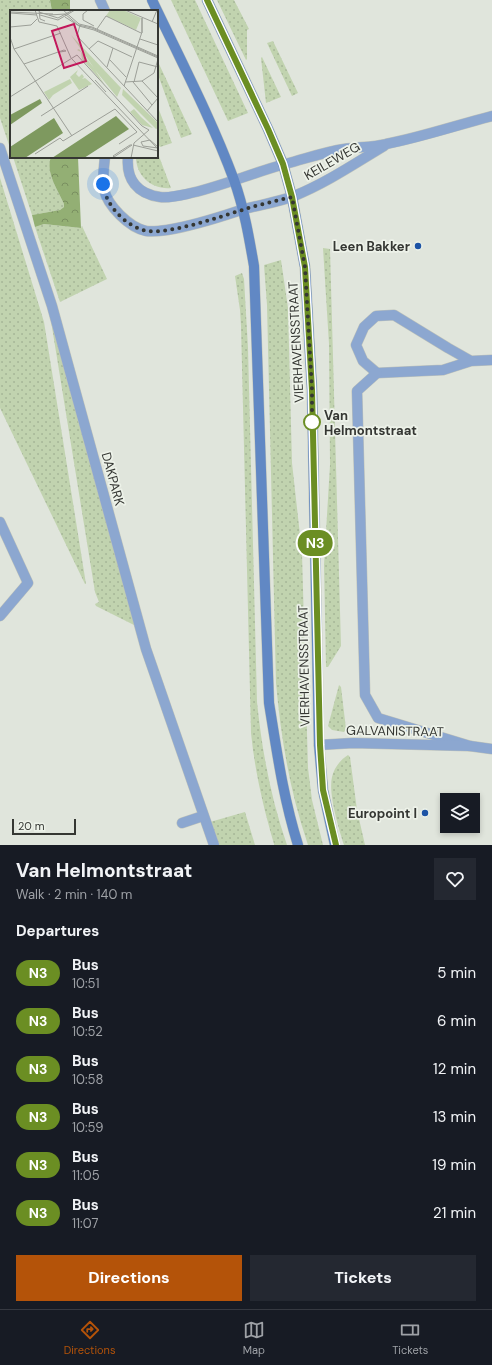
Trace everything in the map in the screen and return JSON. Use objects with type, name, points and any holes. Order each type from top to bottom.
[{"type":"main road","points":[[152,0],[157,10]]},
{"type":"main road","name":"VIERHAVENSSTRAAT","points":[[207,0],[283,164],[292,197],[305,267],[312,390],[320,745],[323,790],[336,845]]},
{"type":"main road","points":[[158,13],[216,135],[234,181],[243,209],[254,266],[269,703],[279,772],[298,845]]},
{"type":"street","points":[[100,0],[105,10]]},
{"type":"street","name":"KEILEWEG","points":[[234,181],[283,164],[343,149],[385,145],[492,116]]},
{"type":"street","name":"KEILEWEG","points":[[243,209],[292,197],[326,182],[385,145]]},
{"type":"street","name":"DAKPARK","points":[[0,148],[52,306],[146,649],[214,845]]},
{"type":"street","points":[[105,158],[103,184],[107,198],[116,211],[130,224],[146,231],[178,228],[206,222],[243,209]]},
{"type":"street","points":[[128,158],[128,169],[131,180],[149,195],[162,197],[176,196],[234,181]]},
{"type":"street","points":[[471,361],[394,315],[376,316],[364,327],[356,345],[363,361],[377,373],[443,370],[471,361],[492,360]]},
{"type":"street","name":"GALVANISTRAAT","points":[[377,373],[357,391],[365,695],[378,718],[470,746]]},
{"type":"street","points":[[0,522],[28,582],[0,616]]},
{"type":"street","name":"GALVANISTRAAT","points":[[320,745],[353,743],[470,746],[492,749]]},
{"type":"street","points":[[182,824],[203,816]]},
{"type":"green space","points":[[0,0],[50,0],[52,10],[10,10],[10,148],[0,118]]},
{"type":"green space","points":[[50,0],[70,0],[70,10],[52,10]]},
{"type":"green space","points":[[171,0],[195,0],[248,113],[228,121]]},
{"type":"green space","points":[[217,0],[234,0],[249,29],[247,30],[246,60]]},
{"type":"green space","points":[[273,41],[298,93],[292,96],[267,43]]},
{"type":"green space","points":[[262,57],[281,97],[266,103],[261,58]]},
{"type":"green space","points":[[158,61],[192,134],[181,138],[158,75]]},
{"type":"green space","points":[[158,108],[172,143],[160,147],[158,144]]},
{"type":"green space","points":[[158,154],[171,188],[158,187],[146,180],[142,176],[136,158],[158,158]]},
{"type":"green space","points":[[13,158],[51,158],[51,175],[64,207],[60,210],[32,215]]},
{"type":"green space","points":[[51,158],[78,158],[81,228],[44,224],[35,227],[32,215],[60,210],[64,207],[51,175]]},
{"type":"green space","points":[[0,178],[44,322],[86,584],[0,408]]},
{"type":"green space","points":[[44,224],[81,228],[82,226],[107,279],[60,302],[35,227]]},
{"type":"green space","points":[[323,248],[330,249],[341,646],[328,667],[326,667],[324,565],[330,465],[329,344]]},
{"type":"green space","points":[[281,260],[288,308],[292,463],[302,553],[308,768],[312,800],[323,845],[308,845],[296,805],[287,765],[276,683],[267,305],[264,265]]},
{"type":"green space","points":[[242,273],[244,279],[248,348],[257,702],[268,775],[276,810],[287,845],[274,845],[260,789],[251,733],[241,326],[235,276]]},
{"type":"green space","points":[[51,321],[138,627],[96,606],[95,604],[99,602],[95,592]]},
{"type":"green space","points":[[339,685],[341,687],[346,729],[344,732],[332,730],[328,726]]},
{"type":"green space","points":[[348,755],[350,757],[357,810],[365,845],[344,845],[331,793],[334,770],[342,759]]},
{"type":"green space","points":[[245,812],[255,845],[218,845],[210,822]]},
{"type":"bus line","name":"N3","points":[[207,0],[283,164],[292,197],[305,267],[312,390],[320,745],[323,790],[328,818],[336,845]]},
{"type":"place","name":"Leen Bakker","points":[[418,246]]},
{"type":"place","name":"Van Helmontstraat","points":[[312,422]]},
{"type":"place","name":"Europoint I","points":[[425,813]]},
{"type":"route","points":[[103,184],[103,190],[116,211],[130,224],[146,231],[178,228],[206,222],[243,209],[292,197],[305,267],[312,390],[312,422]]}]
